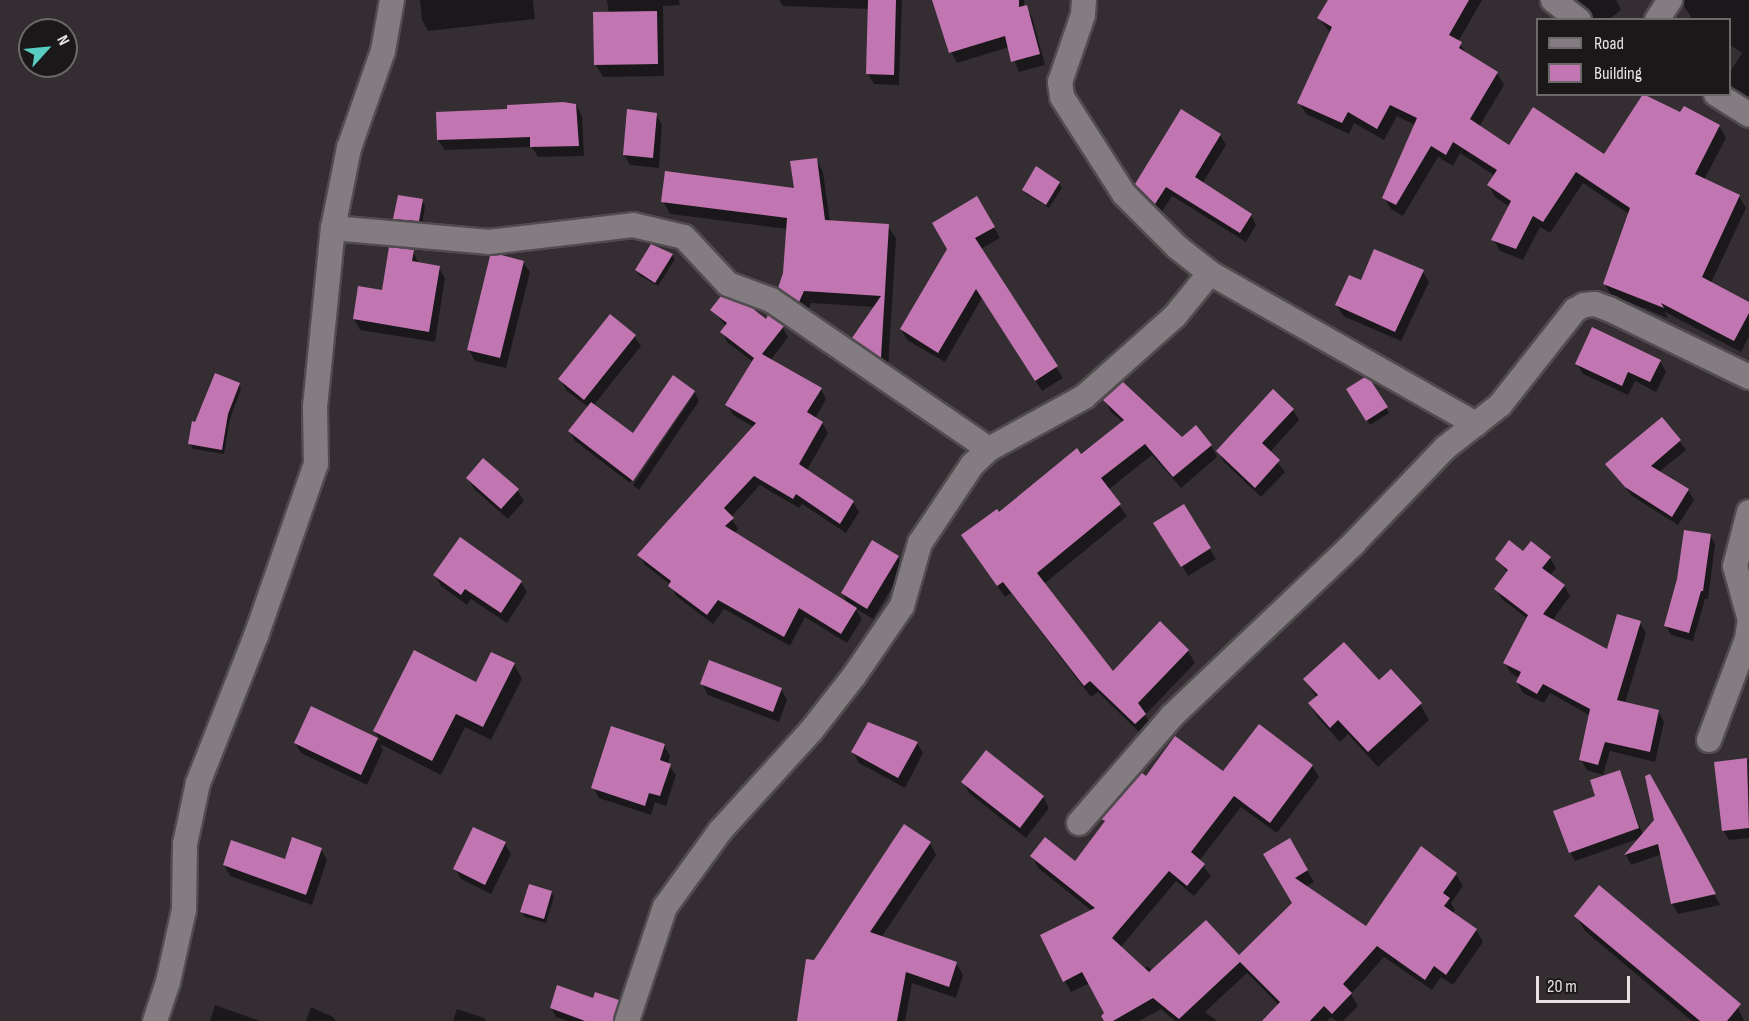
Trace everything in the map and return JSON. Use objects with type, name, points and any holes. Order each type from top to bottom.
[{"type":"street","points":[[155,1021],[168,982],[184,910],[185,844],[198,783],[256,636],[315,464],[315,407],[333,228],[349,148],[383,51],[392,0]]},
{"type":"street","points":[[1084,0],[1083,15],[1060,82],[1062,97],[1124,194],[1177,247],[1210,273],[1476,424]]},
{"type":"street","points":[[1553,0],[1576,18]]},
{"type":"street","points":[[1658,18],[1670,0]]},
{"type":"street","points":[[1719,96],[1749,115]]},
{"type":"street","points":[[333,228],[489,242],[633,225],[684,237],[728,284],[771,300],[989,449]]},
{"type":"street","points":[[627,1021],[665,907],[720,831],[811,731],[854,676],[902,606],[920,543],[972,465],[989,449],[1084,397],[1175,316],[1210,273]]},
{"type":"street","points":[[1078,823],[1172,716],[1354,543],[1445,448],[1500,405],[1569,315],[1584,305],[1595,304],[1609,309],[1749,377]]},
{"type":"street","points":[[1749,512],[1735,566],[1749,617]]},
{"type":"street","points":[[1709,740],[1747,639],[1749,626]]},
{"type":"building","points":[[868,0],[896,0],[894,75],[866,74]]},
{"type":"building","points":[[932,0],[1019,0],[1019,7],[1027,5],[1040,54],[1011,62],[1005,36],[949,53]]},
{"type":"building","points":[[1328,0],[1469,0],[1449,35],[1462,42],[1459,48],[1498,72],[1470,119],[1509,145],[1533,107],[1604,154],[1642,96],[1647,96],[1680,112],[1684,106],[1720,125],[1695,174],[1740,195],[1702,277],[1749,302],[1749,313],[1734,341],[1661,303],[1664,308],[1603,284],[1630,208],[1576,172],[1543,222],[1533,216],[1516,249],[1491,240],[1511,201],[1487,185],[1497,170],[1453,142],[1446,155],[1431,146],[1396,205],[1382,198],[1417,118],[1390,105],[1377,129],[1348,112],[1342,123],[1297,103],[1332,27],[1317,18]]},
{"type":"building","points":[[657,11],[658,64],[594,65],[593,12]]},
{"type":"building","points":[[563,102],[576,104],[579,146],[530,147],[530,137],[437,140],[436,112],[507,109],[507,105]]},
{"type":"building","points":[[627,109],[657,113],[653,158],[623,155]]},
{"type":"building","points":[[1181,109],[1221,134],[1195,177],[1252,214],[1240,233],[1166,187],[1155,204],[1135,184]]},
{"type":"building","points":[[817,158],[825,220],[889,224],[881,358],[852,338],[881,296],[804,291],[799,302],[778,288],[783,273],[787,218],[661,202],[665,171],[794,188],[790,161]]},
{"type":"building","points":[[1036,166],[1060,182],[1046,205],[1022,190]]},
{"type":"building","points":[[398,195],[423,199],[419,221],[393,219]]},
{"type":"building","points":[[977,196],[995,227],[975,238],[1058,366],[1035,381],[976,289],[938,353],[900,329],[947,249],[932,223]]},
{"type":"building","points":[[651,244],[673,254],[655,283],[635,270]]},
{"type":"building","points":[[389,247],[414,250],[412,261],[440,266],[429,332],[353,319],[358,286],[382,290]]},
{"type":"building","points":[[1374,249],[1424,270],[1395,332],[1335,305],[1349,275],[1361,280]]},
{"type":"building","points":[[501,255],[524,261],[500,358],[467,350],[490,256]]},
{"type":"building","points":[[721,296],[752,308],[766,319],[768,315],[784,326],[762,354],[822,388],[807,412],[823,422],[799,464],[854,501],[840,524],[796,494],[793,499],[754,476],[724,508],[734,518],[725,526],[857,608],[841,634],[799,608],[784,637],[718,600],[707,615],[668,586],[671,581],[637,555],[756,423],[725,405],[754,358],[720,332],[727,323],[710,310]]},
{"type":"building","points":[[610,314],[636,335],[584,400],[558,379]]},
{"type":"building","points":[[1592,327],[1661,360],[1650,382],[1628,372],[1622,386],[1575,364]]},
{"type":"building","points":[[215,373],[240,383],[228,414],[222,450],[188,444],[192,421],[195,422]]},
{"type":"building","points":[[673,375],[695,391],[633,481],[568,431],[591,402],[633,433]]},
{"type":"building","points":[[1365,377],[1371,381],[1388,407],[1366,421],[1346,389]]},
{"type":"building","points":[[1123,382],[1182,437],[1196,425],[1212,445],[1173,477],[1145,444],[1101,478],[1121,504],[1037,573],[1113,671],[1160,621],[1189,650],[1138,703],[1146,714],[1135,724],[1090,681],[1084,686],[1003,582],[997,586],[961,535],[997,509],[999,512],[1077,448],[1081,454],[1124,420],[1103,400]]},
{"type":"building","points":[[1273,389],[1294,409],[1262,443],[1280,460],[1255,488],[1216,451]]},
{"type":"building","points":[[1662,417],[1681,440],[1651,466],[1689,489],[1672,517],[1625,487],[1605,464]]},
{"type":"building","points":[[483,458],[519,489],[501,509],[466,478]]},
{"type":"building","points":[[1184,504],[1211,548],[1181,567],[1153,523]]},
{"type":"building","points":[[1684,530],[1711,534],[1703,591],[1701,591],[1689,633],[1664,626],[1677,579]]},
{"type":"building","points":[[460,537],[522,581],[501,613],[465,589],[461,595],[433,575]]},
{"type":"building","points":[[872,540],[899,556],[867,609],[841,593]]},
{"type":"building","points":[[1509,540],[1523,551],[1531,541],[1551,557],[1542,568],[1565,585],[1543,614],[1607,649],[1617,614],[1641,621],[1617,700],[1659,710],[1650,752],[1605,742],[1598,765],[1579,760],[1590,709],[1543,684],[1537,694],[1516,682],[1521,672],[1503,663],[1528,615],[1494,589],[1508,570],[1495,559]]},
{"type":"building","points":[[1344,642],[1379,680],[1391,669],[1422,703],[1368,752],[1338,720],[1330,728],[1308,703],[1318,695],[1303,679]]},
{"type":"building","points":[[414,650],[476,682],[491,652],[515,663],[483,727],[456,714],[432,761],[373,731]]},
{"type":"building","points":[[709,660],[782,688],[773,712],[700,684]]},
{"type":"building","points":[[311,706],[378,738],[361,775],[294,743]]},
{"type":"building","points":[[868,722],[918,742],[898,778],[851,752]]},
{"type":"building","points":[[1259,724],[1313,765],[1270,823],[1234,796],[1191,852],[1205,864],[1187,886],[1169,871],[1112,938],[1149,972],[1206,920],[1239,955],[1292,903],[1263,854],[1290,838],[1308,870],[1295,878],[1366,926],[1421,846],[1457,873],[1443,893],[1450,898],[1444,906],[1477,929],[1446,975],[1434,966],[1425,980],[1377,946],[1343,984],[1352,993],[1332,1014],[1324,1006],[1310,1021],[1262,1021],[1280,1002],[1240,962],[1179,1019],[1153,998],[1113,1021],[1104,1021],[1101,1016],[1104,1013],[1082,972],[1063,982],[1040,935],[1095,908],[1030,856],[1045,837],[1075,861],[1105,821],[1101,819],[1142,773],[1146,776],[1175,736],[1223,771]]},
{"type":"building","points":[[611,726],[665,744],[660,760],[671,764],[660,796],[649,793],[645,806],[591,788]]},
{"type":"building","points":[[986,750],[1044,796],[1020,828],[961,782]]},
{"type":"building","points":[[1747,758],[1749,828],[1722,831],[1714,762]]},
{"type":"building","points":[[1620,770],[1639,828],[1569,853],[1553,811],[1595,796],[1590,780]]},
{"type":"building","points":[[1650,774],[1716,894],[1671,904],[1658,844],[1624,855],[1654,820],[1645,776]]},
{"type":"building","points":[[904,824],[931,842],[870,932],[957,962],[949,987],[906,972],[897,1021],[797,1021],[806,959],[814,960]]},
{"type":"building","points":[[473,827],[506,842],[485,885],[453,869]]},
{"type":"building","points":[[292,837],[322,848],[306,895],[223,865],[231,840],[285,859]]},
{"type":"building","points":[[529,884],[552,891],[544,919],[520,912]]},
{"type":"building","points":[[1599,885],[1741,1004],[1727,1021],[1700,1021],[1574,916]]},
{"type":"building","points":[[557,985],[593,998],[595,992],[619,1000],[613,1021],[585,1021],[550,1008]]}]
